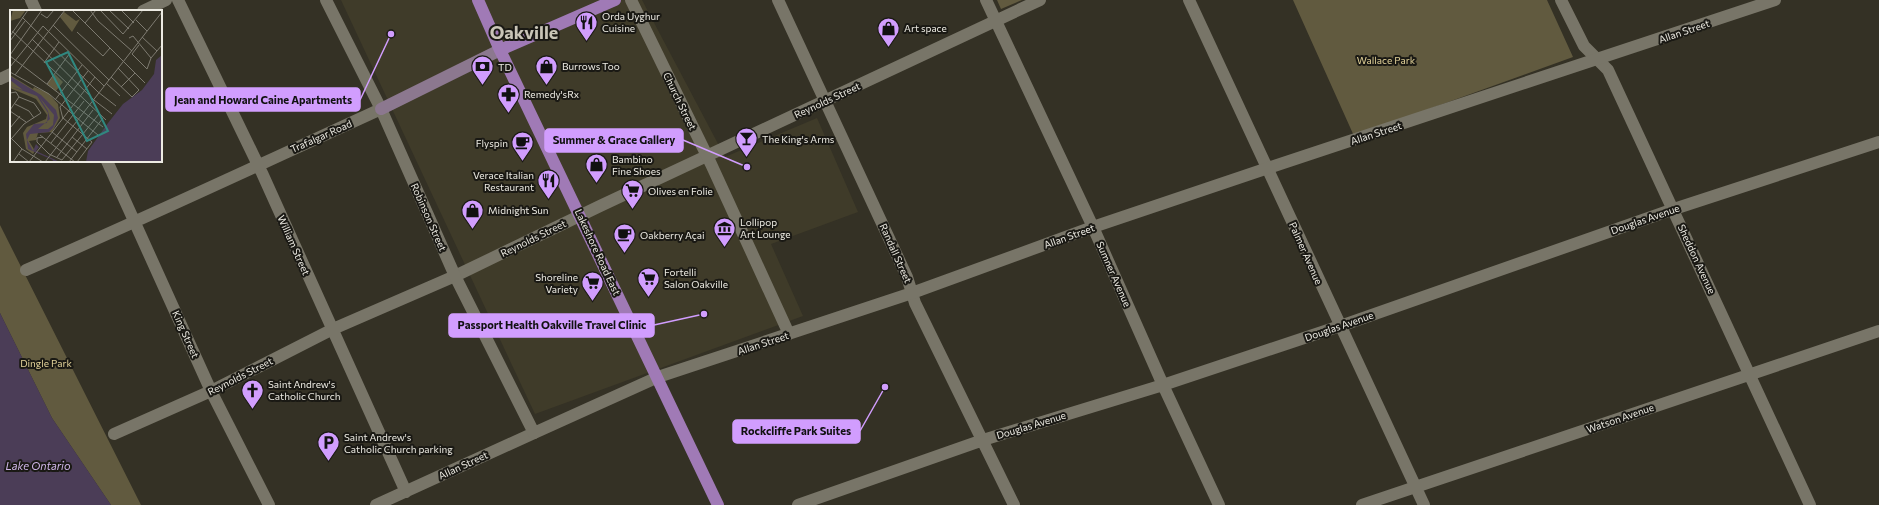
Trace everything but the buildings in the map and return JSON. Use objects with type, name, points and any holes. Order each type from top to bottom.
[{"type":"main road","name":"Lakeshore Road East","points":[[478,0],[500,50],[581,216],[718,505]]},
{"type":"main road","name":"Trafalgar Road","points":[[381,109],[500,50],[616,0]]},
{"type":"street","points":[[31,0],[36,10]]},
{"type":"street","points":[[145,10],[166,0]]},
{"type":"street","name":"William Street","points":[[178,0],[258,164],[406,492]]},
{"type":"street","name":"Robinson Street","points":[[326,0],[381,109],[455,276],[534,433]]},
{"type":"street","name":"Church Street","points":[[630,0],[708,157],[788,334]]},
{"type":"street","name":"Randall Street","points":[[778,0],[908,276],[915,303],[1014,505]]},
{"type":"street","name":"Sumner Avenue","points":[[986,0],[1093,227],[1163,385],[1219,505]]},
{"type":"street","name":"Reynolds Street","points":[[114,434],[211,391],[333,329],[455,276],[1040,0]]},
{"type":"street","name":"Palmer Avenue","points":[[1189,0],[1424,505]]},
{"type":"street","name":"Sheddon Avenue","points":[[1561,0],[1584,46],[1608,70],[1674,209],[1810,505]]},
{"type":"street","name":"Allan Street","points":[[376,505],[658,377],[912,293],[1093,227],[1775,0]]},
{"type":"street","points":[[0,79],[10,74]]},
{"type":"street","name":"Trafalgar Road","points":[[26,270],[135,223],[258,164],[381,109]]},
{"type":"street","name":"Douglas Avenue","points":[[798,505],[983,440],[1163,385],[1340,326],[1674,209],[1879,142]]},
{"type":"street","name":"King Street","points":[[107,162],[211,391],[269,505]]},
{"type":"street","name":"Watson Avenue","points":[[1362,505],[1879,331]]},
{"type":"shaded area","points":[[341,0],[642,0],[725,157],[817,118],[858,212],[771,244],[803,316],[535,414]]},
{"type":"green space","points":[[997,0],[1022,0],[1001,9]]},
{"type":"green space","name":"Wallace Park","points":[[1293,0],[1547,0],[1573,57],[1354,136]]},
{"type":"green space","name":"Dingle Park","points":[[0,225],[141,505],[111,505],[52,418],[0,313]]},
{"type":"water","name":"Lake Ontario","points":[[0,313],[52,418],[111,505],[0,505]]},
{"type":"place","name":"Jean and Howard Caine Apartments","points":[[391,34]]},
{"type":"place","name":"Orda Uyghur Cuisine","points":[[587,42]]},
{"type":"place","name":"Art space","points":[[888,48]]},
{"type":"place","name":"TD","points":[[483,86]]},
{"type":"place","name":"Burrows Too","points":[[546,86]]},
{"type":"place","name":"Remedy'sRx","points":[[509,114]]},
{"type":"place","name":"The King's Arms","points":[[746,158]]},
{"type":"place","name":"Flyspin","points":[[523,162]]},
{"type":"place","name":"Summer & Grace Gallery","points":[[747,167]]},
{"type":"place","name":"Bambino Fine Shoes","points":[[596,184]]},
{"type":"place","name":"Verace Italian Restaurant","points":[[549,200]]},
{"type":"place","name":"Olives en Folie","points":[[633,210]]},
{"type":"place","name":"Midnight Sun","points":[[473,230]]},
{"type":"place","name":"Lollipop Art Lounge","points":[[724,248]]},
{"type":"place","name":"Oakberry Açai","points":[[625,254]]},
{"type":"place","name":"Fortelli Salon Oakville","points":[[648,298]]},
{"type":"place","name":"Shoreline Variety","points":[[593,302]]},
{"type":"place","name":"Passport Health Oakville Travel Clinic","points":[[704,314]]},
{"type":"place","name":"Rockcliffe Park Suites","points":[[885,387]]},
{"type":"place","name":"Saint Andrew's Catholic Church","points":[[253,410]]},
{"type":"place","name":"Saint Andrew's Catholic Church parking","points":[[328,462]]},
{"type":"district","name":"Oakville","points":[[524,33]]}]
